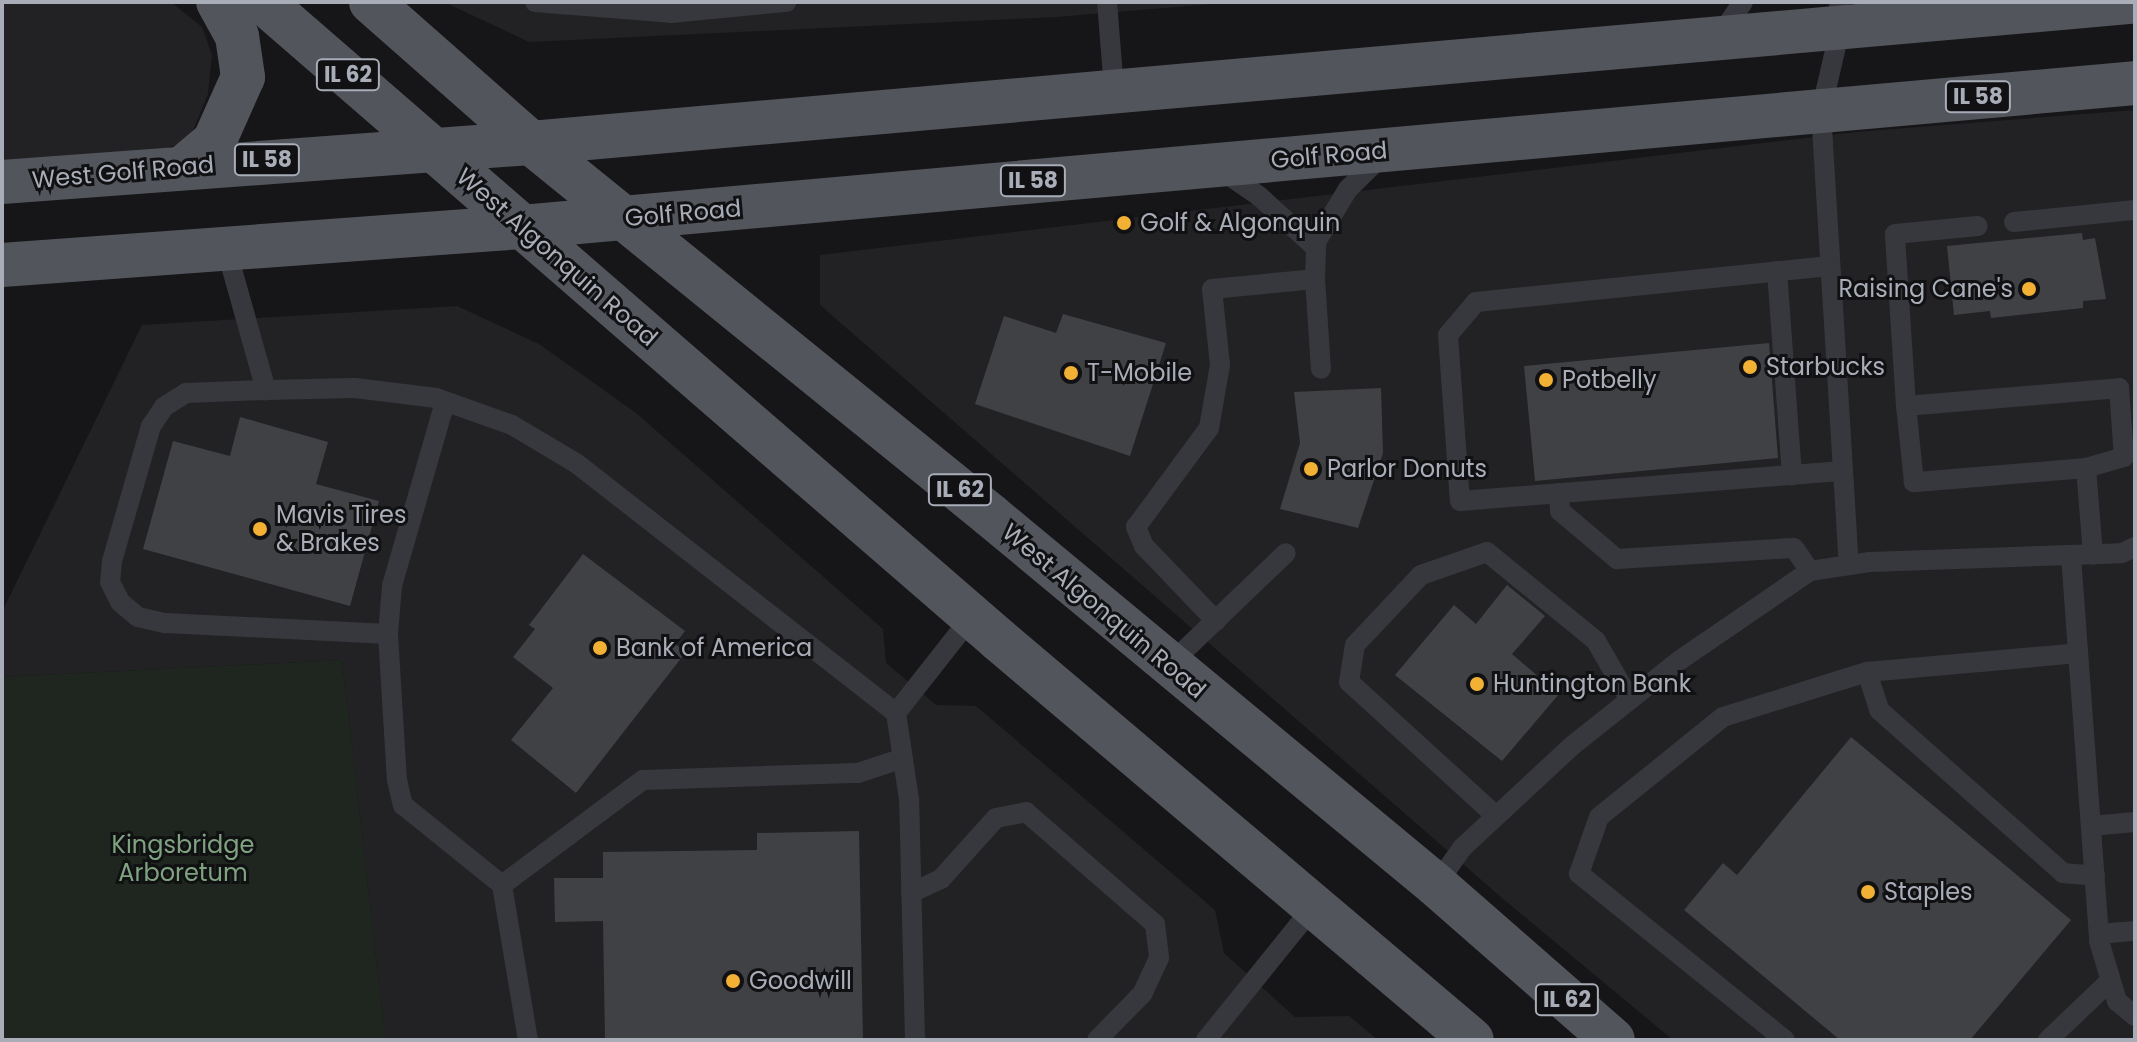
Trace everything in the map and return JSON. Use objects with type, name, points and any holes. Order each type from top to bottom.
[{"type":"main road","points":[[185,166],[214,142],[243,77],[237,36],[218,2]]},
{"type":"main road","name":"West Algonquin Road","points":[[263,2],[1472,1040]]},
{"type":"main road","name":"West Algonquin Road","points":[[371,2],[531,143],[1436,885],[1613,1040]]},
{"type":"main road","name":"IL 58","points":[[531,143],[1114,89],[1731,19],[2131,2]]},
{"type":"main road","name":"Golf Road","points":[[522,227],[2135,83]]},
{"type":"main road","name":"West Golf Road","points":[[2,182],[185,166],[531,143]]},
{"type":"main road","name":"IL 58","points":[[2,265],[522,227]]},
{"type":"lane","points":[[535,2],[671,13],[786,2]]},
{"type":"lane","points":[[1107,2],[1114,89]]},
{"type":"lane","points":[[1840,15],[1821,111],[1849,565]]},
{"type":"lane","points":[[1321,369],[1314,246],[1348,189],[1389,149]]},
{"type":"lane","points":[[1214,165],[1259,196],[1314,246]]},
{"type":"lane","points":[[2014,222],[2135,210]]},
{"type":"lane","points":[[1906,406],[2119,388],[2130,453],[2086,468],[1914,482],[1906,406],[1895,234],[1978,226]]},
{"type":"lane","points":[[226,248],[266,390]]},
{"type":"lane","points":[[1830,266],[1476,302],[1448,335],[1460,501],[1843,471]]},
{"type":"lane","points":[[1777,271],[1792,475]]},
{"type":"lane","points":[[1216,621],[1144,546],[1136,527],[1209,428],[1220,365],[1212,289],[1315,279]]},
{"type":"lane","points":[[388,634],[165,623],[138,617],[120,602],[110,582],[112,561],[141,453],[157,417],[186,393],[355,388],[445,402],[512,425],[576,463],[896,713],[903,758],[911,893],[915,1040]]},
{"type":"lane","points":[[445,402],[392,586],[388,634],[397,780],[403,805],[502,885],[528,1040]]},
{"type":"lane","points":[[2086,468],[2093,555]]},
{"type":"lane","points":[[1559,493],[1560,511],[1617,559],[1794,548],[1810,571]]},
{"type":"lane","points":[[1436,885],[1462,848],[1630,700],[1810,571],[1849,565],[2093,555],[2135,547]]},
{"type":"lane","points":[[1496,816],[1349,682],[1355,645],[1421,575],[1487,552],[1596,641],[1630,700]]},
{"type":"lane","points":[[1168,666],[1286,553]]},
{"type":"lane","points":[[2071,556],[2099,934],[2109,982],[2117,1001],[2135,1016]]},
{"type":"lane","points":[[896,713],[974,614]]},
{"type":"lane","points":[[1785,1040],[1579,874],[1599,817],[1723,717],[1867,672],[2078,653]]},
{"type":"lane","points":[[1867,672],[1879,710],[2063,873],[2095,876]]},
{"type":"lane","points":[[502,885],[643,780],[858,773],[903,758]]},
{"type":"lane","points":[[911,893],[941,879],[996,818],[1026,812],[1155,924],[1159,958],[1142,994],[1097,1040]]},
{"type":"lane","points":[[2091,826],[2135,822]]},
{"type":"lane","points":[[1206,1040],[1314,906]]},
{"type":"lane","points":[[2099,934],[2135,931]]},
{"type":"lane","points":[[2048,1040],[2109,982]]},
{"type":"shaded area","points":[[2,2],[171,2],[202,27],[212,55],[208,94],[189,140],[146,156],[2,163]]},
{"type":"shaded area","points":[[444,2],[1236,2],[1056,17],[529,42]]},
{"type":"shaded area","points":[[2135,110],[2135,1040],[1673,1040],[1502,898],[820,305],[820,255],[1856,132]]},
{"type":"shaded area","points":[[457,306],[539,344],[636,413],[883,629],[886,663],[936,705],[976,706],[1215,910],[1224,953],[1295,1017],[1349,1016],[1378,1040],[394,1040],[385,1036],[342,660],[2,677],[2,612],[142,325]]},
{"type":"green space","name":"Kingsbridge Arboretum","points":[[342,660],[385,1035],[394,1040],[2,1040],[2,677]]},
{"type":"building","name":"Raising Cane's","points":[[2082,233],[2083,240],[2095,238],[2106,299],[2083,301],[2083,308],[1991,318],[1990,311],[1954,315],[1947,246]]},
{"type":"building","name":"T-Mobile","points":[[1063,314],[1166,343],[1130,456],[975,404],[1004,316],[1056,333]]},
{"type":"building","points":[[1769,343],[1778,458],[1535,481],[1524,366]]},
{"type":"building","points":[[1381,388],[1383,453],[1358,528],[1280,509],[1300,443],[1294,392]]},
{"type":"building","name":"Mavis Tires & Brakes","points":[[240,417],[328,442],[316,484],[379,501],[350,606],[143,549],[173,441],[230,456]]},
{"type":"building","name":"Bank of America","points":[[583,554],[685,631],[675,644],[686,652],[576,793],[511,740],[553,688],[513,657],[535,629],[529,625]]},
{"type":"building","name":"Huntington Bank","points":[[1507,585],[1545,616],[1512,654],[1559,694],[1502,761],[1395,675],[1454,605],[1476,624]]},
{"type":"building","name":"Staples","points":[[1851,737],[2071,920],[1970,1040],[1840,1040],[1684,910],[1723,863],[1737,875]]},
{"type":"building","name":"Goodwill","points":[[859,831],[863,1040],[605,1040],[603,921],[555,922],[554,878],[603,878],[603,852],[757,850],[757,833]]},
{"type":"place","name":"Golf & Algonquin","points":[[1124,223]]},
{"type":"place","name":"Raising Cane's","points":[[2029,289]]},
{"type":"place","name":"Starbucks","points":[[1750,367]]},
{"type":"place","name":"T-Mobile","points":[[1071,373]]},
{"type":"place","name":"Potbelly","points":[[1546,380]]},
{"type":"place","name":"Parlor Donuts","points":[[1311,469]]},
{"type":"place","name":"Mavis Tires & Brakes","points":[[260,529]]},
{"type":"place","name":"Bank of America","points":[[600,648]]},
{"type":"place","name":"Huntington Bank","points":[[1477,684]]},
{"type":"place","name":"Staples","points":[[1868,892]]},
{"type":"place","name":"Goodwill","points":[[733,981]]}]
